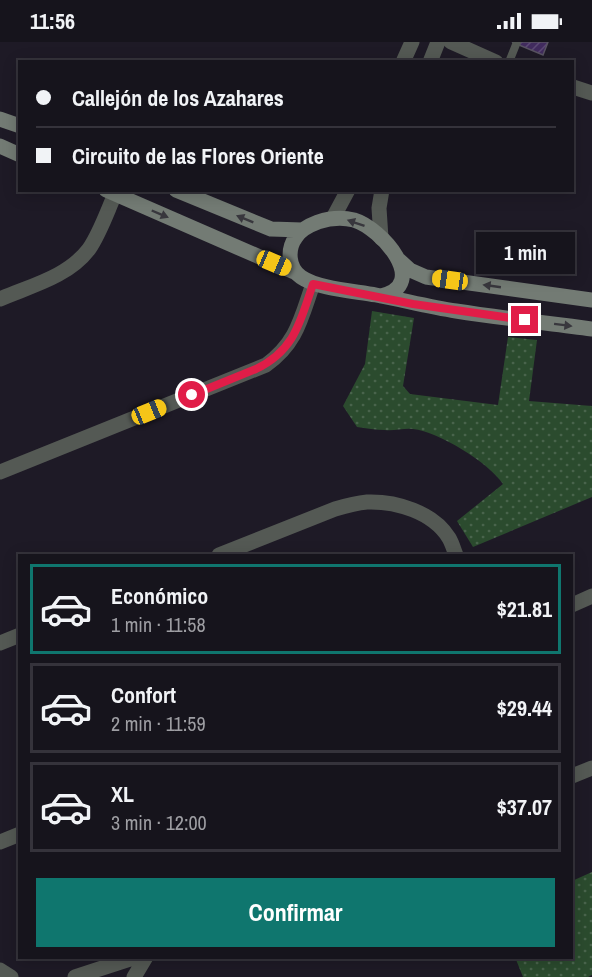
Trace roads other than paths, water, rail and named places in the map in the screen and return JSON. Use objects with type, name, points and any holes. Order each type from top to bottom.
[{"type":"street","points":[[404,60],[412,42]]},
{"type":"street","points":[[431,60],[438,42]]},
{"type":"street","points":[[451,42],[492,60]]},
{"type":"street","points":[[574,87],[592,93]]},
{"type":"street","points":[[0,118],[18,125]]},
{"type":"street","points":[[0,147],[18,154]]},
{"type":"street","points":[[0,299],[64,272],[82,258],[95,239],[110,192],[294,272],[313,284],[413,304],[592,329]]},
{"type":"street","points":[[181,192],[271,229],[302,230]]},
{"type":"street","points":[[333,218],[347,192]]},
{"type":"street","points":[[381,238],[379,208],[382,192]]},
{"type":"street","points":[[294,272],[290,256],[297,235],[315,223],[333,218],[354,220],[369,228],[410,270],[426,277],[592,300]]},
{"type":"street","points":[[381,296],[393,291],[401,281],[399,260]]},
{"type":"street","points":[[0,472],[266,365],[282,352],[297,330],[313,284]]},
{"type":"street","points":[[221,554],[335,508],[366,502],[397,505],[424,515],[436,523],[450,538],[456,554]]},
{"type":"street","points":[[573,605],[592,596]]},
{"type":"street","points":[[0,643],[18,636]]},
{"type":"street","points":[[573,776],[592,768]]},
{"type":"street","points":[[0,842],[18,835]]},
{"type":"street","points":[[75,977],[130,959]]},
{"type":"street","points":[[134,977],[145,959]]},
{"type":"street","points":[[0,970],[11,977]]},
{"type":"lane","points":[[510,60],[517,42]]}]
